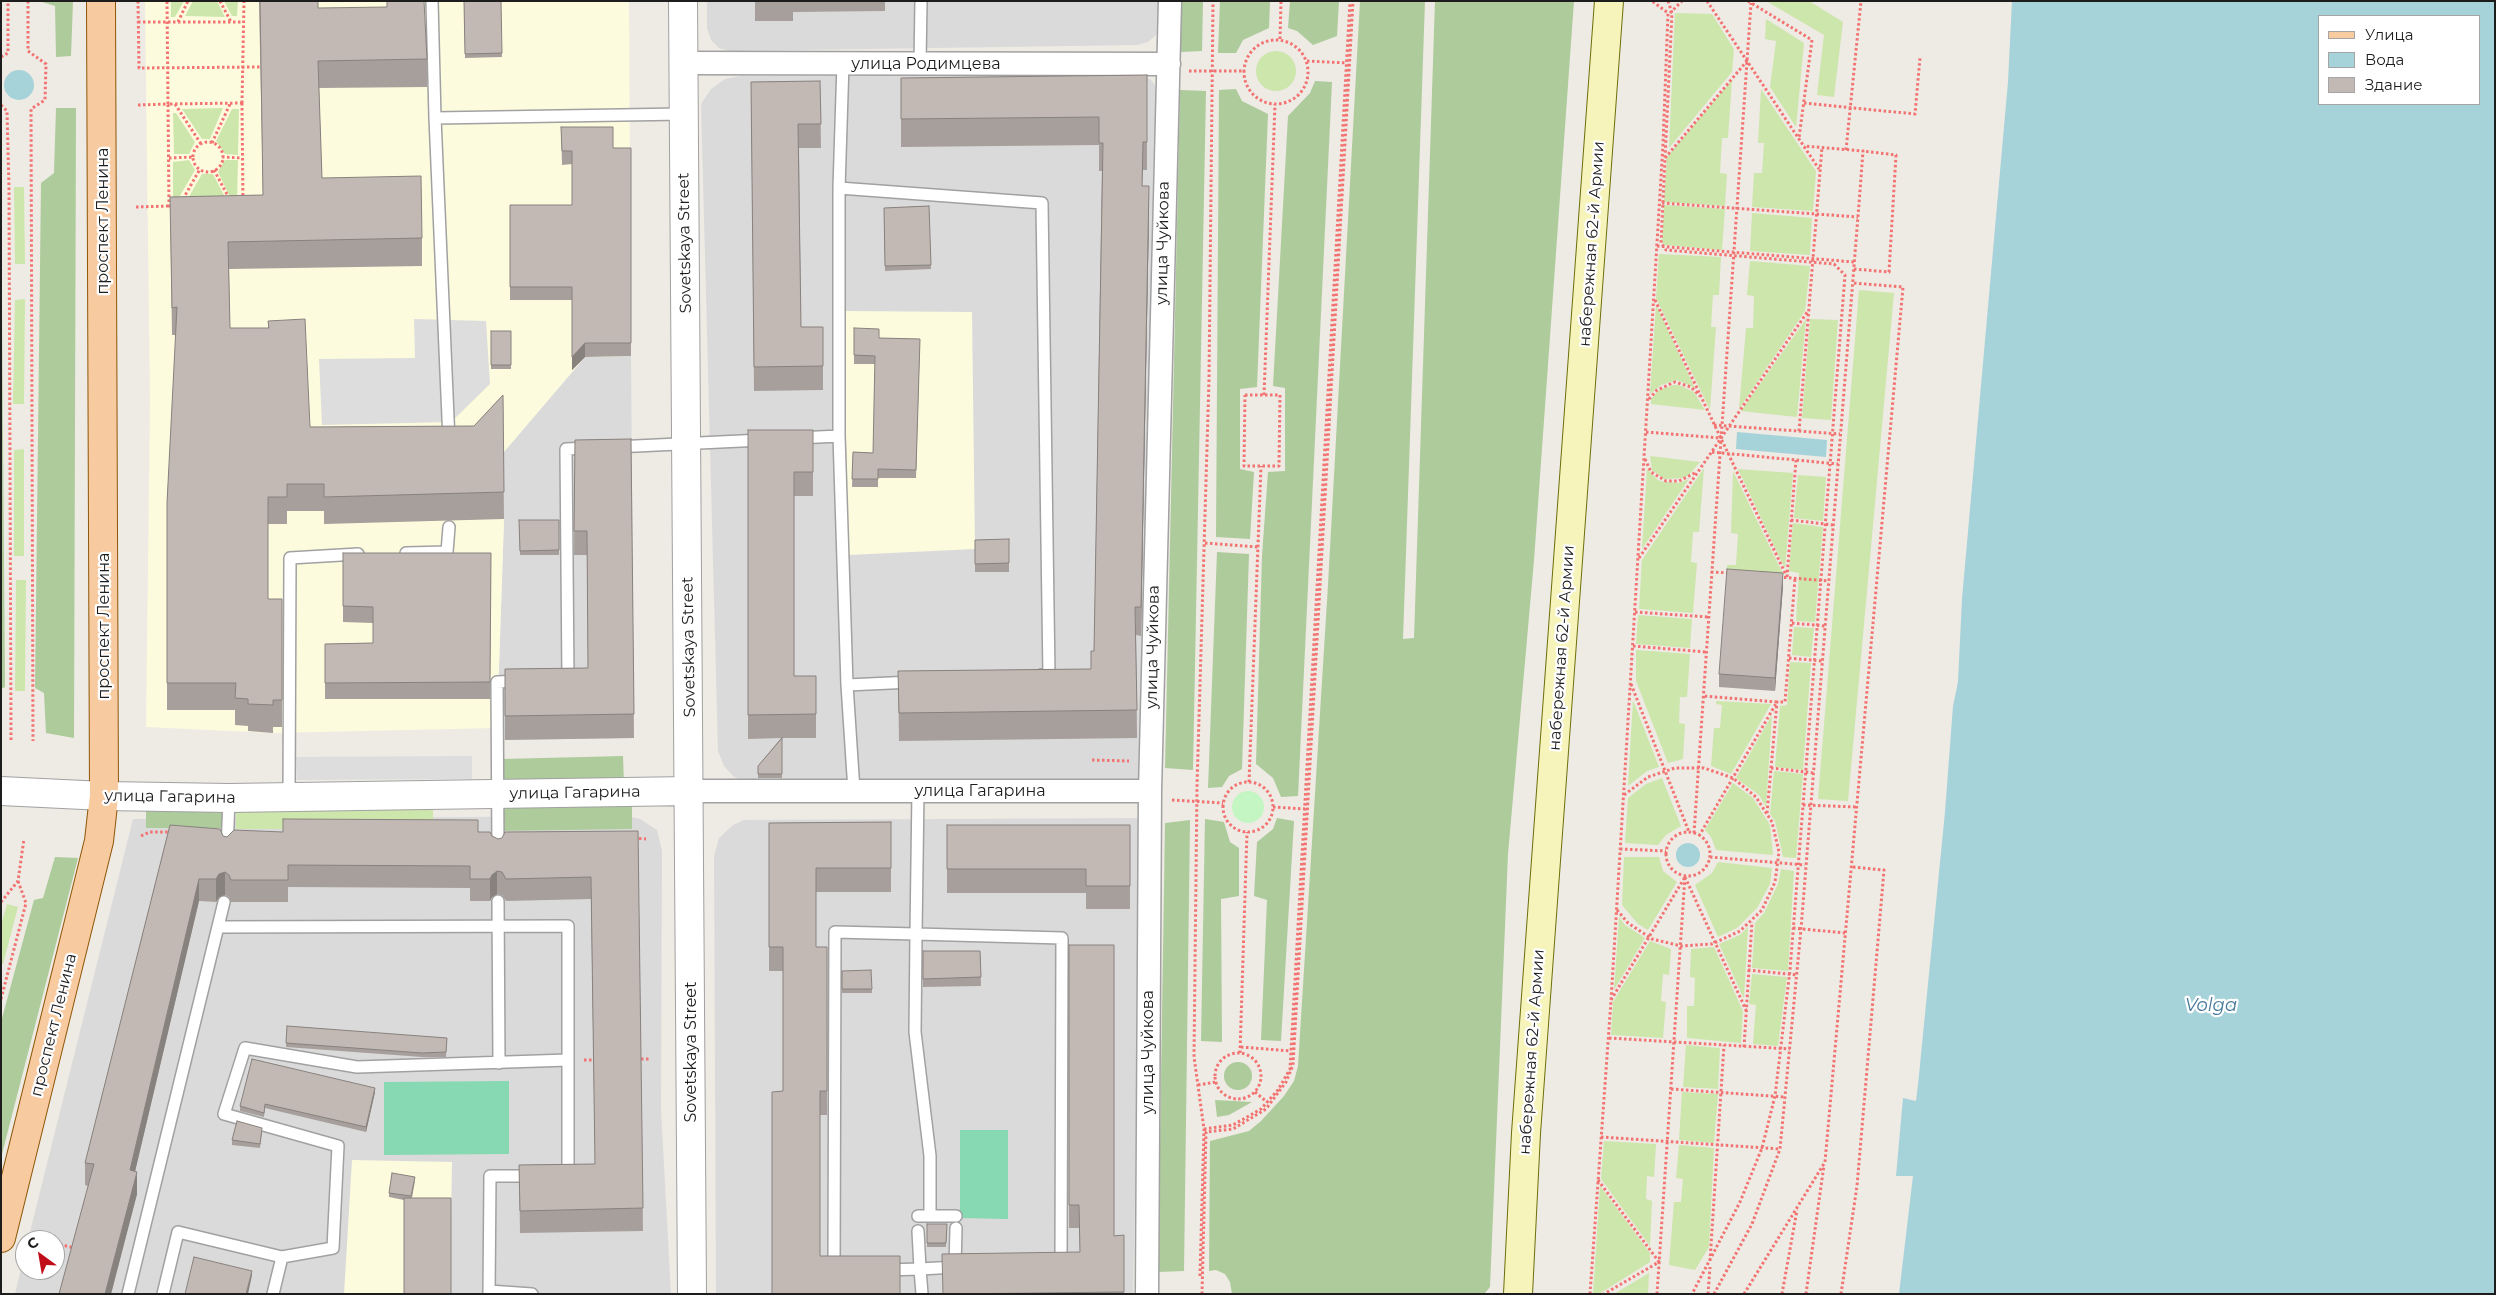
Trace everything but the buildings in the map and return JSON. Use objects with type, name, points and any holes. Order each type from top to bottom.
[{"type":"main road","name":"проспект Ленина","points":[[1,1238],[99,841],[104,796],[101,1]]},
{"type":"main road","name":"набережная 62-й Армии","points":[[1516,1290],[1609,1]]},
{"type":"street","name":"Sovetskaya Street","points":[[683,1],[690,791],[692,1294]]},
{"type":"street","name":"улица Чуйкова","points":[[1148,1294],[1150,791],[1170,1]]},
{"type":"street","name":"улица Родимцева","points":[[683,63],[1169,64]]},
{"type":"street","name":"улица Гагарина","points":[[1,791],[104,796],[229,798],[690,791],[1150,791]]},
{"type":"lane","points":[[432,1],[435,118],[449,442]]},
{"type":"lane","points":[[920,63],[921,1]]},
{"type":"lane","points":[[843,63],[839,188],[839,436],[847,686],[854,791]]},
{"type":"lane","points":[[435,118],[683,114]]},
{"type":"lane","points":[[839,188],[1042,203],[1049,675],[1030,676]]},
{"type":"lane","points":[[550,679],[568,678],[566,450],[839,436]]},
{"type":"lane","points":[[398,553],[447,552],[449,527]]},
{"type":"lane","points":[[289,797],[290,558],[369,554]]},
{"type":"lane","points":[[498,854],[497,682],[533,680]]},
{"type":"lane","points":[[847,686],[924,681]]},
{"type":"lane","points":[[918,791],[915,1032],[930,1156],[930,1216]]},
{"type":"lane","points":[[227,852],[229,798]]},
{"type":"lane","points":[[498,901],[499,1063]]},
{"type":"lane","points":[[128,1294],[224,902]]},
{"type":"lane","points":[[218,928],[568,926],[568,1176],[490,1176],[489,1292],[532,1294]]},
{"type":"lane","points":[[844,1271],[834,1272],[836,932],[1062,938],[1061,1261],[1042,1262]]},
{"type":"lane","points":[[163,1294],[178,1232],[282,1257],[332,1248],[338,1146],[224,1114],[245,1048],[357,1067],[568,1060]]},
{"type":"lane","points":[[918,1216],[956,1216]]},
{"type":"lane","points":[[872,1270],[960,1266],[956,1228]]},
{"type":"lane","points":[[918,1231],[922,1294]]},
{"type":"lane","points":[[274,1294],[282,1257]]},
{"type":"path","points":[[1,57],[8,53],[8,1]]},
{"type":"path","points":[[28,1],[28,51],[46,64],[45,100],[31,109],[33,741]]},
{"type":"path","points":[[138,1],[138,68],[260,67]]},
{"type":"path","points":[[167,1],[169,206]]},
{"type":"path","points":[[178,22],[188,1]]},
{"type":"path","points":[[220,1],[231,22]]},
{"type":"path","points":[[136,206],[243,205],[242,67],[244,1]]},
{"type":"path","points":[[1201,1294],[1204,1129],[1194,1057],[1197,800],[1209,379],[1213,1]]},
{"type":"path","points":[[1280,39],[1281,1]]},
{"type":"path","points":[[1204,1129],[1233,1125],[1261,1109],[1278,1090],[1290,1069],[1352,1]]},
{"type":"path","points":[[1201,1294],[1206,1132],[1233,1128],[1266,1109],[1286,1082],[1293,1065],[1352,1]]},
{"type":"path","points":[[1652,1],[1670,13]]},
{"type":"path","points":[[1590,1294],[1609,1038],[1657,246],[1665,157],[1670,13],[1668,1]]},
{"type":"path","points":[[1682,1],[1670,13],[1662,161],[1660,243],[1666,250],[1854,262]]},
{"type":"path","points":[[1707,1],[1820,170]]},
{"type":"path","points":[[1846,150],[1861,1]]},
{"type":"path","points":[[1694,833],[1750,2],[1812,40],[1799,138]]},
{"type":"path","points":[[138,22],[243,22]]},
{"type":"path","points":[[1280,39],[1297,46],[1307,62],[1307,82],[1295,99],[1275,104],[1265,102],[1252,94],[1244,81],[1243,71],[1251,51],[1259,44],[1280,39]]},
{"type":"path","points":[[1804,103],[1915,114],[1920,58]]},
{"type":"path","points":[[1662,161],[1747,61]]},
{"type":"path","points":[[1307,62],[1347,63]]},
{"type":"path","points":[[1213,71],[1243,71]]},
{"type":"path","points":[[138,105],[242,103]]},
{"type":"path","points":[[1,104],[7,111],[9,188],[11,740]]},
{"type":"path","points":[[175,104],[201,144]]},
{"type":"path","points":[[212,143],[230,104]]},
{"type":"path","points":[[1264,395],[1275,104]]},
{"type":"path","points":[[212,143],[218,146],[222,157],[218,167],[208,172],[200,169],[194,163],[193,157],[194,152],[201,144],[212,143]]},
{"type":"path","points":[[1804,146],[1896,155],[1889,272],[1854,269]]},
{"type":"path","points":[[1799,431],[1822,147]]},
{"type":"path","points":[[1714,1294],[1752,1224],[1780,1149],[1814,774],[1863,151]]},
{"type":"path","points":[[168,158],[193,157]]},
{"type":"path","points":[[222,157],[242,158]]},
{"type":"path","points":[[179,206],[200,169]]},
{"type":"path","points":[[214,170],[232,205]]},
{"type":"path","points":[[1661,203],[1858,217]]},
{"type":"path","points":[[1657,246],[1664,246]]},
{"type":"path","points":[[1692,1294],[1710,1264],[1740,1202],[1762,1148],[1775,1096],[1790,974],[1846,275],[1834,264],[1812,260]]},
{"type":"path","points":[[1806,1294],[1825,1162],[1903,287],[1852,283]]},
{"type":"path","points":[[1654,298],[1787,577]]},
{"type":"path","points":[[1638,559],[1808,311]]},
{"type":"path","points":[[1648,399],[1657,390],[1674,382],[1690,388],[1703,401]]},
{"type":"path","points":[[1245,395],[1264,395],[1280,395],[1279,466],[1244,466],[1245,395]]},
{"type":"path","points":[[1714,424],[1840,434]]},
{"type":"path","points":[[1646,432],[1721,438]]},
{"type":"path","points":[[1711,452],[1838,464]]},
{"type":"path","points":[[1645,458],[1651,472],[1666,481],[1686,478],[1700,468]]},
{"type":"path","points":[[1787,577],[1796,460]]},
{"type":"path","points":[[1249,782],[1261,466]]},
{"type":"path","points":[[1791,520],[1833,525]]},
{"type":"path","points":[[1204,542],[1258,547]]},
{"type":"path","points":[[1712,572],[1740,574]]},
{"type":"path","points":[[1777,577],[1829,581]]},
{"type":"path","points":[[1703,696],[1785,702],[1795,578]]},
{"type":"path","points":[[1635,612],[1708,617]]},
{"type":"path","points":[[1792,623],[1825,626]]},
{"type":"path","points":[[1633,646],[1706,652]]},
{"type":"path","points":[[1788,658],[1822,661]]},
{"type":"path","points":[[1631,683],[1689,832]]},
{"type":"path","points":[[1767,814],[1777,702]]},
{"type":"path","points":[[1700,836],[1777,702]]},
{"type":"path","points":[[1092,760],[1130,761]]},
{"type":"path","points":[[1617,909],[1628,923],[1652,939],[1681,946],[1715,942],[1740,931],[1762,910],[1775,882],[1779,852],[1772,822],[1756,797],[1733,778],[1698,768],[1675,768],[1648,777],[1624,795]]},
{"type":"path","points":[[1771,768],[1814,774]]},
{"type":"path","points":[[1249,782],[1263,787],[1268,793],[1273,807],[1272,815],[1262,828],[1247,832],[1231,826],[1226,819],[1224,803],[1226,796],[1235,786],[1249,782]]},
{"type":"path","points":[[1172,800],[1224,803]]},
{"type":"path","points":[[1803,805],[1857,807]]},
{"type":"path","points":[[1273,807],[1305,809]]},
{"type":"path","points":[[141,836],[150,832],[179,832]]},
{"type":"path","points":[[1240,1053],[1247,832]]},
{"type":"path","points":[[1689,832],[1700,836],[1706,842],[1710,857],[1704,869],[1692,876],[1685,876],[1672,870],[1666,858],[1666,851],[1673,838],[1689,832]]},
{"type":"path","points":[[626,838],[646,839]]},
{"type":"path","points":[[1,999],[26,903],[18,880],[24,839]]},
{"type":"path","points":[[1620,849],[1666,851]]},
{"type":"path","points":[[1710,857],[1804,865]]},
{"type":"path","points":[[1841,1294],[1857,1186],[1884,870],[1852,867]]},
{"type":"path","points":[[1685,876],[1746,1010]]},
{"type":"path","points":[[1611,1001],[1685,876]]},
{"type":"path","points":[[1657,1294],[1685,876]]},
{"type":"path","points":[[1,902],[18,880]]},
{"type":"path","points":[[1744,1047],[1752,921]]},
{"type":"path","points":[[1793,928],[1845,933]]},
{"type":"path","points":[[1748,970],[1797,975]]},
{"type":"path","points":[[1609,1038],[1790,1049]]},
{"type":"path","points":[[1708,1294],[1724,1045]]},
{"type":"path","points":[[1240,1047],[1291,1051]]},
{"type":"path","points":[[1240,1053],[1254,1058],[1261,1071],[1259,1086],[1255,1092],[1250,1096],[1236,1099],[1223,1094],[1216,1082],[1215,1075],[1220,1061],[1226,1056],[1240,1053]]},
{"type":"path","points":[[641,1059],[650,1059]]},
{"type":"path","points":[[1198,1085],[1216,1082]]},
{"type":"path","points":[[1671,1089],[1785,1097]]},
{"type":"path","points":[[1255,1092],[1267,1102]]},
{"type":"path","points":[[1601,1136],[1780,1149]]},
{"type":"path","points":[[1744,1294],[1825,1162]]},
{"type":"path","points":[[1598,1180],[1659,1262]]},
{"type":"path","points":[[1782,1294],[1798,1206]]},
{"type":"path","points":[[65,1245],[77,1248]]},
{"type":"path","points":[[1604,1294],[1659,1262]]},
{"type":"shaded area","points":[[145,1],[629,1],[631,356],[585,357],[503,453],[504,519],[497,728],[273,733],[146,727],[150,402]]},
{"type":"shaded area","points":[[707,1],[1161,1],[1161,23],[1157,34],[1148,42],[1137,45],[729,51],[719,48],[711,40],[707,28]]},
{"type":"shaded area","points":[[1139,75],[1150,79],[1159,90],[1146,784],[748,784],[733,776],[724,766],[718,751],[701,104],[711,89],[725,79],[740,76]]},
{"type":"shaded area","points":[[844,311],[972,312],[975,549],[848,555]]},
{"type":"shaded area","points":[[414,319],[486,321],[490,384],[451,422],[322,425],[319,359],[415,358]]},
{"type":"shaded area","points":[[631,356],[634,738],[502,740],[497,728],[504,519],[503,453],[585,357]]},
{"type":"shaded area","points":[[472,756],[472,779],[297,780],[296,757]]},
{"type":"shaded area","points":[[627,816],[640,819],[657,830],[662,851],[661,1110],[671,1294],[15,1294],[18,1280],[65,1280],[65,1230],[30,1230],[133,819]]},
{"type":"shaded area","points":[[1143,818],[1133,1294],[716,1294],[714,856],[719,838],[733,825],[744,820]]},
{"type":"shaded area","points":[[352,1160],[452,1162],[451,1215],[404,1215],[404,1294],[344,1294]]},
{"type":"green space","points":[[39,1],[73,1],[71,56],[56,57],[55,6]]},
{"type":"green space","points":[[171,1],[184,1],[175,17],[171,17]]},
{"type":"green space","points":[[193,1],[217,1],[225,17],[185,16]]},
{"type":"green space","points":[[224,1],[238,1],[237,16],[232,16]]},
{"type":"green space","points":[[1181,1],[1203,1],[1202,51],[1181,52]]},
{"type":"green space","points":[[1220,1],[1270,1],[1269,28],[1243,40],[1236,53],[1218,53]]},
{"type":"green space","points":[[1290,1],[1339,1],[1337,36],[1313,45],[1297,31],[1288,28]]},
{"type":"green space","points":[[1360,1],[1425,1],[1403,639],[1414,638],[1435,1],[1574,1],[1534,560],[1508,854],[1490,1287],[1484,1294],[1232,1294],[1230,1282],[1225,1274],[1216,1270],[1209,1271],[1210,1141],[1249,1131],[1261,1121],[1284,1096],[1294,1081],[1298,1066],[1328,585]]},
{"type":"green space","points":[[1766,1],[1809,1],[1843,22],[1834,97],[1817,95],[1824,35]]},
{"type":"green space","points":[[1675,13],[1712,14],[1734,49],[1732,72],[1669,148]]},
{"type":"green space","points":[[1766,19],[1804,43],[1796,127],[1770,87],[1776,41],[1765,39]]},
{"type":"green space","points":[[1280,51],[1287,54],[1293,60],[1296,71],[1295,79],[1287,88],[1280,91],[1272,91],[1265,88],[1257,79],[1256,67],[1259,60],[1268,52]]},
{"type":"green space","points":[[1732,80],[1728,138],[1722,138],[1720,173],[1727,174],[1725,206],[1664,202],[1667,157]]},
{"type":"green space","points":[[1315,81],[1332,82],[1298,796],[1281,797],[1273,778],[1256,764],[1262,556],[1268,472],[1285,471],[1285,388],[1273,386],[1288,116],[1310,93]]},
{"type":"green space","points":[[1236,89],[1242,101],[1268,114],[1257,387],[1240,389],[1240,469],[1254,472],[1250,539],[1216,537],[1219,90]]},
{"type":"green space","points":[[1761,89],[1816,171],[1813,211],[1752,207],[1754,173],[1762,173],[1764,143],[1758,143]]},
{"type":"green space","points":[[1180,90],[1206,91],[1193,770],[1165,768]]},
{"type":"green space","points":[[56,108],[76,108],[74,738],[46,733],[44,693],[35,688],[41,183],[54,173]]},
{"type":"green space","points":[[223,108],[210,139],[202,139],[182,109]]},
{"type":"green space","points":[[232,109],[239,109],[238,155],[225,154],[216,141]]},
{"type":"green space","points":[[173,113],[176,113],[195,142],[189,154],[174,154]]},
{"type":"green space","points":[[189,160],[195,170],[177,201],[173,201],[173,162]]},
{"type":"green space","points":[[225,160],[238,160],[237,200],[232,201],[218,172]]},
{"type":"green space","points":[[202,174],[213,174],[227,201],[187,200]]},
{"type":"green space","points":[[1,185],[5,687],[1,689]]},
{"type":"green space","points":[[14,187],[24,187],[25,264],[15,264]]},
{"type":"green space","points":[[1664,205],[1725,209],[1722,250],[1665,245],[1662,242]]},
{"type":"green space","points":[[1752,213],[1812,218],[1810,255],[1750,251]]},
{"type":"green space","points":[[1659,254],[1721,257],[1719,295],[1713,295],[1711,327],[1716,327],[1710,410],[1656,298]]},
{"type":"green space","points":[[1750,261],[1810,266],[1805,311],[1739,409],[1746,328],[1753,328],[1754,296],[1747,295]]},
{"type":"green space","points":[[1859,290],[1894,293],[1848,801],[1818,799]]},
{"type":"green space","points":[[25,299],[24,404],[13,404],[15,300]]},
{"type":"green space","points":[[1656,305],[1695,388],[1677,380],[1661,385],[1650,394]]},
{"type":"green space","points":[[1806,319],[1797,417],[1741,411]]},
{"type":"green space","points":[[1810,319],[1838,320],[1831,420],[1802,418]]},
{"type":"green space","points":[[1679,385],[1694,392],[1705,410],[1651,404],[1651,399],[1659,390]]},
{"type":"green space","points":[[24,449],[24,556],[14,556],[14,450]]},
{"type":"green space","points":[[1650,456],[1700,462],[1689,475],[1683,478],[1664,479],[1652,470]]},
{"type":"green space","points":[[1704,468],[1699,532],[1693,532],[1691,562],[1697,563],[1693,613],[1639,609],[1642,560]]},
{"type":"green space","points":[[1647,469],[1658,480],[1664,482],[1679,483],[1689,479],[1642,549]]},
{"type":"green space","points":[[1738,469],[1793,473],[1785,569]]},
{"type":"green space","points":[[1733,471],[1783,574],[1727,569],[1727,565],[1736,565],[1738,534],[1731,533]]},
{"type":"green space","points":[[1798,475],[1826,477],[1823,521],[1794,518]]},
{"type":"green space","points":[[1793,523],[1823,527],[1815,622],[1796,621],[1799,573],[1789,571]]},
{"type":"green space","points":[[1217,552],[1249,554],[1242,769],[1229,776],[1222,787],[1208,788]]},
{"type":"green space","points":[[16,580],[26,580],[25,691],[15,691]]},
{"type":"green space","points":[[1638,615],[1692,619],[1690,648],[1636,644]]},
{"type":"green space","points":[[1794,627],[1814,628],[1811,657],[1792,655]]},
{"type":"green space","points":[[1636,650],[1690,654],[1687,697],[1680,697],[1679,723],[1685,724],[1683,759],[1668,763],[1636,681]]},
{"type":"green space","points":[[1790,662],[1811,663],[1803,770],[1775,767],[1780,706],[1787,705]]},
{"type":"green space","points":[[1633,700],[1659,767],[1647,771],[1628,786]]},
{"type":"green space","points":[[1716,701],[1771,704],[1731,774],[1711,766],[1714,728],[1720,728],[1722,705],[1716,704]]},
{"type":"green space","points":[[1772,715],[1766,807],[1759,795],[1736,778]]},
{"type":"green space","points":[[623,756],[624,785],[502,788],[502,759]]},
{"type":"green space","points":[[1774,771],[1803,774],[1796,858],[1783,857],[1775,821],[1770,814]]},
{"type":"green space","points":[[1662,778],[1681,826],[1666,835],[1658,845],[1625,843],[1628,798],[1646,784]]},
{"type":"green space","points":[[1733,783],[1753,798],[1770,825],[1773,855],[1716,850],[1711,837],[1705,830]]},
{"type":"green space","points":[[1248,791],[1259,796],[1264,807],[1259,818],[1248,823],[1237,818],[1232,807],[1237,796]]},
{"type":"green space","points":[[632,799],[632,829],[501,831],[501,802]]},
{"type":"green space","points":[[236,805],[433,805],[433,829],[236,829]]},
{"type":"green space","points":[[146,807],[222,807],[222,828],[146,828]]},
{"type":"green space","points":[[1277,818],[1294,821],[1281,1041],[1261,1040],[1267,900],[1254,896],[1257,842],[1273,829]]},
{"type":"green space","points":[[1205,819],[1224,822],[1230,842],[1239,848],[1239,896],[1221,899],[1222,1042],[1201,1041]]},
{"type":"green space","points":[[1190,820],[1184,1271],[1158,1272],[1165,823]]},
{"type":"green space","points":[[55,857],[78,858],[1,1158],[1,1022],[34,900],[43,898]]},
{"type":"green space","points":[[1624,857],[1659,857],[1663,871],[1677,882],[1648,930],[1638,924],[1622,905]]},
{"type":"green space","points":[[1718,862],[1772,868],[1770,884],[1757,908],[1737,928],[1718,937],[1695,885],[1712,873]]},
{"type":"green space","points":[[1781,869],[1794,871],[1788,971],[1752,968],[1755,923],[1764,913],[1778,884]]},
{"type":"green space","points":[[7,904],[18,907],[3,964],[1,964],[1,925]]},
{"type":"green space","points":[[1619,917],[1625,925],[1645,938],[1614,990]]},
{"type":"green space","points":[[1748,927],[1744,999],[1719,944],[1740,935]]},
{"type":"green space","points":[[1650,941],[1671,949],[1669,975],[1663,974],[1661,1001],[1666,1002],[1663,1038],[1611,1035],[1613,1002]]},
{"type":"green space","points":[[1714,947],[1743,1011],[1741,1043],[1687,1038],[1687,1006],[1694,1006],[1695,978],[1690,977],[1691,949]]},
{"type":"green space","points":[[1752,974],[1787,977],[1778,1046],[1753,1044],[1756,1005],[1749,1004]]},
{"type":"green space","points":[[1686,1045],[1720,1048],[1718,1089],[1683,1087]]},
{"type":"green space","points":[[1238,1062],[1248,1066],[1252,1076],[1248,1086],[1238,1090],[1228,1086],[1224,1076],[1228,1066]]},
{"type":"green space","points":[[509,1081],[509,1154],[384,1155],[384,1082]]},
{"type":"green space","points":[[1682,1092],[1718,1094],[1714,1143],[1679,1140]]},
{"type":"green space","points":[[1215,1100],[1252,1102],[1229,1115],[1217,1117]]},
{"type":"green space","points":[[960,1130],[1008,1130],[1008,1219],[960,1218]]},
{"type":"green space","points":[[1604,1141],[1656,1144],[1654,1177],[1647,1176],[1646,1199],[1652,1201],[1650,1246],[1601,1179]]},
{"type":"green space","points":[[1679,1145],[1714,1148],[1709,1247],[1695,1270],[1669,1265],[1674,1202],[1681,1202],[1683,1179],[1676,1178]]},
{"type":"green space","points":[[1600,1186],[1650,1253],[1650,1262],[1599,1294],[1593,1294]]},
{"type":"green space","points":[[1649,1273],[1648,1294],[1614,1294]]},
{"type":"water","name":"Volga","points":[[2012,1],[2495,1],[2495,1294],[1899,1294],[1913,1176],[1896,1176],[1903,1098],[1916,1101],[1918,1085],[1945,812],[1953,706],[1958,682],[1962,599],[2008,82]]},
{"type":"water","points":[[19,70],[30,74],[34,85],[30,96],[19,100],[8,96],[4,85],[8,74]]},
{"type":"water","points":[[1737,432],[1827,440],[1826,457],[1736,449]]},
{"type":"water","points":[[1688,843],[1697,846],[1700,855],[1697,864],[1688,867],[1679,864],[1676,855],[1679,846]]}]
